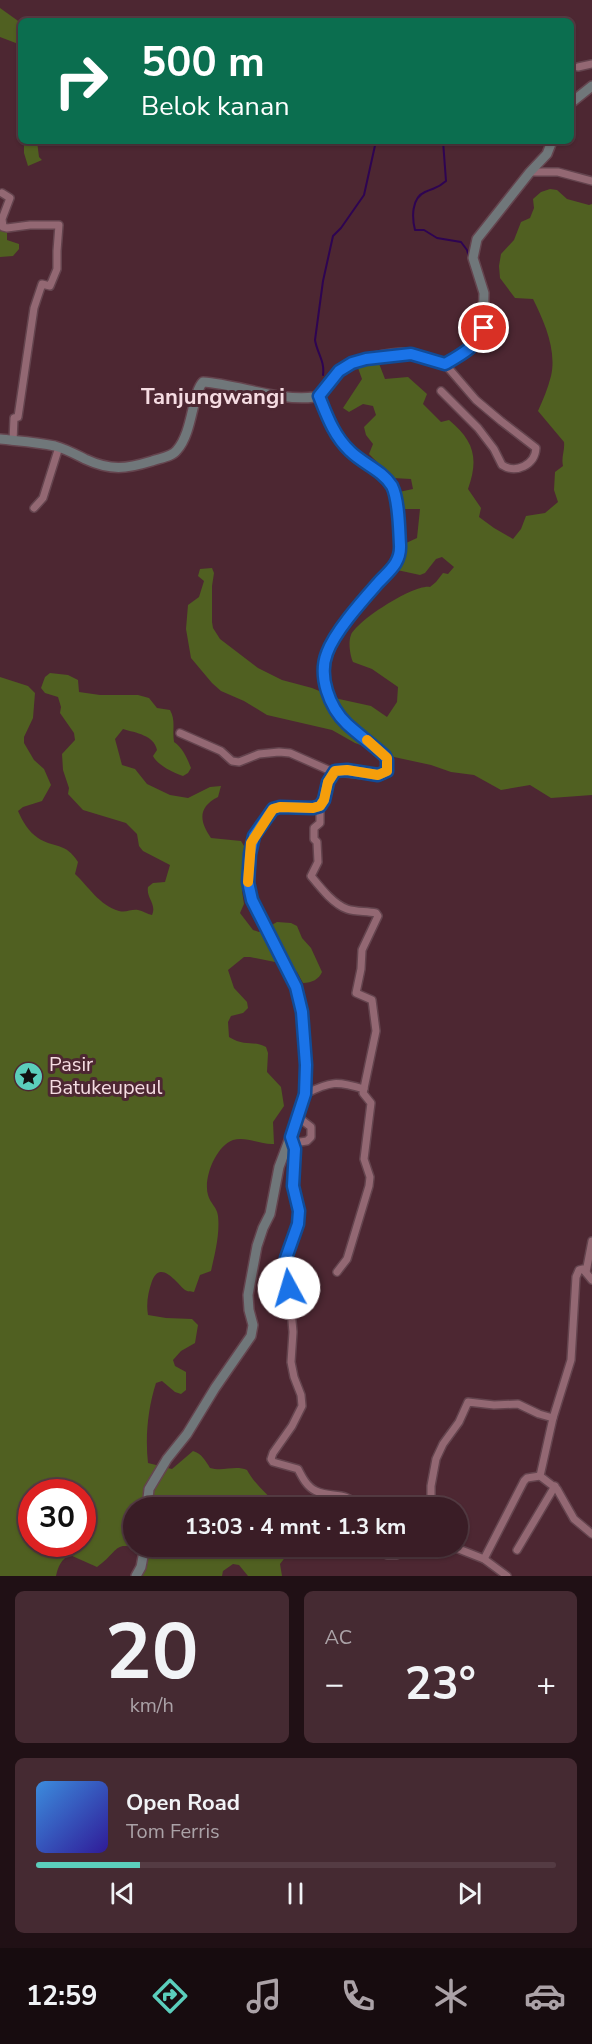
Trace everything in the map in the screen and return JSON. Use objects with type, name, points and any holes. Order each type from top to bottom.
[{"type":"street","points":[[578,67],[592,64]]},
{"type":"street","points":[[574,100],[592,86]]},
{"type":"street","points":[[445,364],[460,355],[483,332],[483,293],[473,258],[475,245],[480,235],[547,154],[551,144]]},
{"type":"street","points":[[530,172],[558,172],[592,181]]},
{"type":"street","points":[[2,194],[10,198],[2,219],[3,227],[59,225],[57,269],[50,286],[42,284],[36,299],[18,417],[14,418],[4,441],[59,447],[95,463],[119,469],[172,454],[178,450],[189,429],[198,390],[203,382],[288,396],[319,396]]},
{"type":"street","points":[[319,396],[339,371],[352,363],[366,359],[411,354],[445,364],[476,400],[536,448],[537,452],[531,461],[526,466],[511,469],[502,465],[494,449],[478,428],[441,391]]},
{"type":"street","points":[[180,733],[240,762],[259,754],[279,752],[290,753],[333,772],[347,770],[378,775],[383,774],[387,769],[385,756],[347,724],[332,705],[326,688],[324,665],[330,646],[364,599],[399,559],[395,495],[387,481],[351,453],[340,440],[319,396]]},
{"type":"street","points":[[34,508],[42,498],[59,447]]},
{"type":"street","points":[[333,772],[320,806],[320,823],[314,828],[318,862],[311,876],[316,884],[343,907],[376,913],[378,916],[362,950],[356,993],[372,1000],[376,1024],[363,1095],[371,1103],[364,1160],[370,1177],[356,1236],[347,1259],[337,1272]]},
{"type":"street","points":[[148,1497],[148,1489],[251,1336],[253,1325],[249,1310],[249,1295],[257,1246],[270,1215],[279,1167],[292,1140],[305,1094],[306,1065],[302,1012],[296,987],[252,900],[248,882],[251,843],[259,827],[273,809],[320,806]]},
{"type":"street","points":[[305,1094],[336,1083],[351,1084],[364,1089]]},
{"type":"street","points":[[292,1140],[307,1141],[311,1137],[311,1127],[298,1117]]},
{"type":"street","points":[[292,1140],[296,1157],[293,1186],[299,1211],[298,1224],[286,1258],[285,1276],[289,1288],[293,1332],[291,1362],[302,1406],[271,1459],[273,1462],[298,1469],[305,1482],[317,1492],[348,1497]]},
{"type":"street","points":[[586,1272],[592,1241]]},
{"type":"street","points":[[540,1476],[553,1418],[573,1348],[578,1272],[581,1269],[592,1280]]},
{"type":"street","points":[[431,1497],[436,1460],[468,1402],[494,1405],[518,1404],[553,1418]]},
{"type":"street","points":[[484,1559],[527,1478],[540,1476],[555,1486],[574,1519],[592,1534]]},
{"type":"street","points":[[517,1550],[555,1486]]},
{"type":"street","points":[[468,1552],[484,1559],[507,1576]]},
{"type":"street","points":[[136,1576],[143,1557]]},
{"type":"green space","points":[[0,8],[18,21],[18,44],[0,37]]},
{"type":"green space","points":[[24,144],[37,144],[39,157],[42,160],[28,166]]},
{"type":"green space","points":[[550,189],[557,190],[567,199],[592,204],[592,795],[551,798],[530,785],[501,790],[474,775],[451,772],[394,757],[355,743],[332,730],[267,715],[221,691],[212,683],[191,658],[186,629],[188,605],[199,597],[204,581],[198,576],[200,569],[212,568],[214,573],[212,622],[220,639],[258,668],[282,680],[312,688],[339,699],[371,706],[387,717],[397,702],[398,687],[372,669],[353,662],[350,648],[351,635],[364,621],[387,604],[412,591],[430,587],[443,573],[448,574],[454,567],[442,557],[436,559],[425,573],[420,575],[397,570],[404,544],[417,538],[420,509],[401,509],[399,492],[413,489],[411,479],[393,478],[369,454],[373,444],[366,435],[364,427],[376,415],[373,406],[363,404],[349,412],[343,408],[362,379],[358,368],[378,361],[385,379],[408,377],[427,394],[423,404],[441,422],[449,420],[464,435],[472,451],[473,459],[468,489],[481,508],[479,517],[513,539],[521,529],[526,516],[545,513],[558,502],[554,490],[555,472],[563,466],[564,442],[538,411],[551,376],[551,346],[533,299],[515,298],[500,278],[499,266],[501,254],[514,240],[521,222],[530,218],[534,208],[533,199],[541,192]]},
{"type":"green space","points":[[0,226],[7,230],[7,240],[19,244],[19,249],[13,256],[0,257]]},
{"type":"green space","points":[[50,673],[68,675],[78,680],[79,692],[100,695],[138,695],[149,698],[157,708],[170,710],[174,742],[188,761],[191,768],[188,773],[183,776],[162,765],[153,756],[157,750],[152,741],[144,735],[123,729],[115,739],[122,765],[135,769],[147,784],[170,795],[188,798],[210,787],[221,786],[218,797],[207,805],[202,815],[204,826],[211,838],[241,841],[244,846],[242,891],[244,904],[240,913],[253,930],[259,932],[277,922],[297,926],[322,972],[315,980],[303,983],[297,972],[275,962],[250,957],[244,957],[228,970],[234,988],[247,1002],[248,1008],[243,1013],[231,1016],[228,1022],[229,1037],[240,1042],[266,1047],[267,1072],[281,1087],[284,1106],[273,1122],[274,1144],[243,1139],[233,1140],[221,1149],[212,1163],[207,1188],[209,1198],[217,1213],[218,1223],[217,1243],[211,1271],[200,1275],[194,1292],[185,1290],[169,1275],[160,1272],[152,1281],[147,1302],[148,1315],[192,1319],[198,1325],[195,1343],[181,1351],[173,1360],[175,1366],[186,1372],[186,1390],[181,1394],[162,1381],[156,1383],[148,1422],[148,1463],[172,1469],[193,1451],[205,1460],[210,1468],[247,1470],[269,1497],[123,1497],[123,1546],[97,1567],[74,1557],[96,1557],[96,1479],[18,1479],[18,1557],[67,1557],[60,1564],[56,1576],[0,1576],[0,677],[28,686],[35,693],[33,718],[24,737],[24,743],[34,760],[44,769],[51,785],[42,801],[18,811],[31,832],[44,841],[69,851],[78,862],[75,874],[100,900],[119,911],[138,910],[152,915],[153,908],[148,887],[153,883],[165,882],[170,865],[143,851],[139,846],[137,834],[126,823],[83,810],[68,794],[69,788],[63,770],[62,754],[75,740],[74,733],[60,713],[58,697],[45,693],[41,688],[45,677]]},
{"type":"green space","points":[[148,1557],[285,1557],[280,1564],[282,1576],[248,1576],[239,1565],[233,1564],[223,1571],[222,1576],[140,1576],[147,1564]]},
{"type":"waterway","points":[[323,375],[323,365],[315,340],[323,281],[333,236],[364,195],[375,144]]},
{"type":"waterway","points":[[443,144],[446,181],[420,195],[417,199],[413,214],[415,230],[424,230],[437,238],[461,242],[469,257]]},
{"type":"slow traffic","points":[[248,882],[251,843],[259,827],[273,809],[320,806],[324,800],[328,782],[335,771],[347,770],[378,775],[387,771],[387,758],[367,740]]},
{"type":"place","name":"Pasir Batukeupeul","points":[[28,1076]]},
{"type":"district","name":"Tanjungwangi","points":[[213,397]]},
{"type":"route","points":[[289,1288],[285,1276],[286,1258],[290,1242],[296,1232],[299,1211],[293,1186],[296,1157],[291,1137],[305,1094],[306,1065],[302,1012],[296,987],[249,891],[251,843],[259,827],[273,809],[320,806],[333,772],[347,770],[378,775],[387,771],[385,756],[347,724],[332,705],[326,688],[324,665],[330,646],[364,599],[400,556],[395,495],[390,484],[376,470],[351,453],[340,440],[319,396],[339,371],[352,363],[366,359],[407,353],[445,364],[475,342],[483,333],[484,328]]}]
